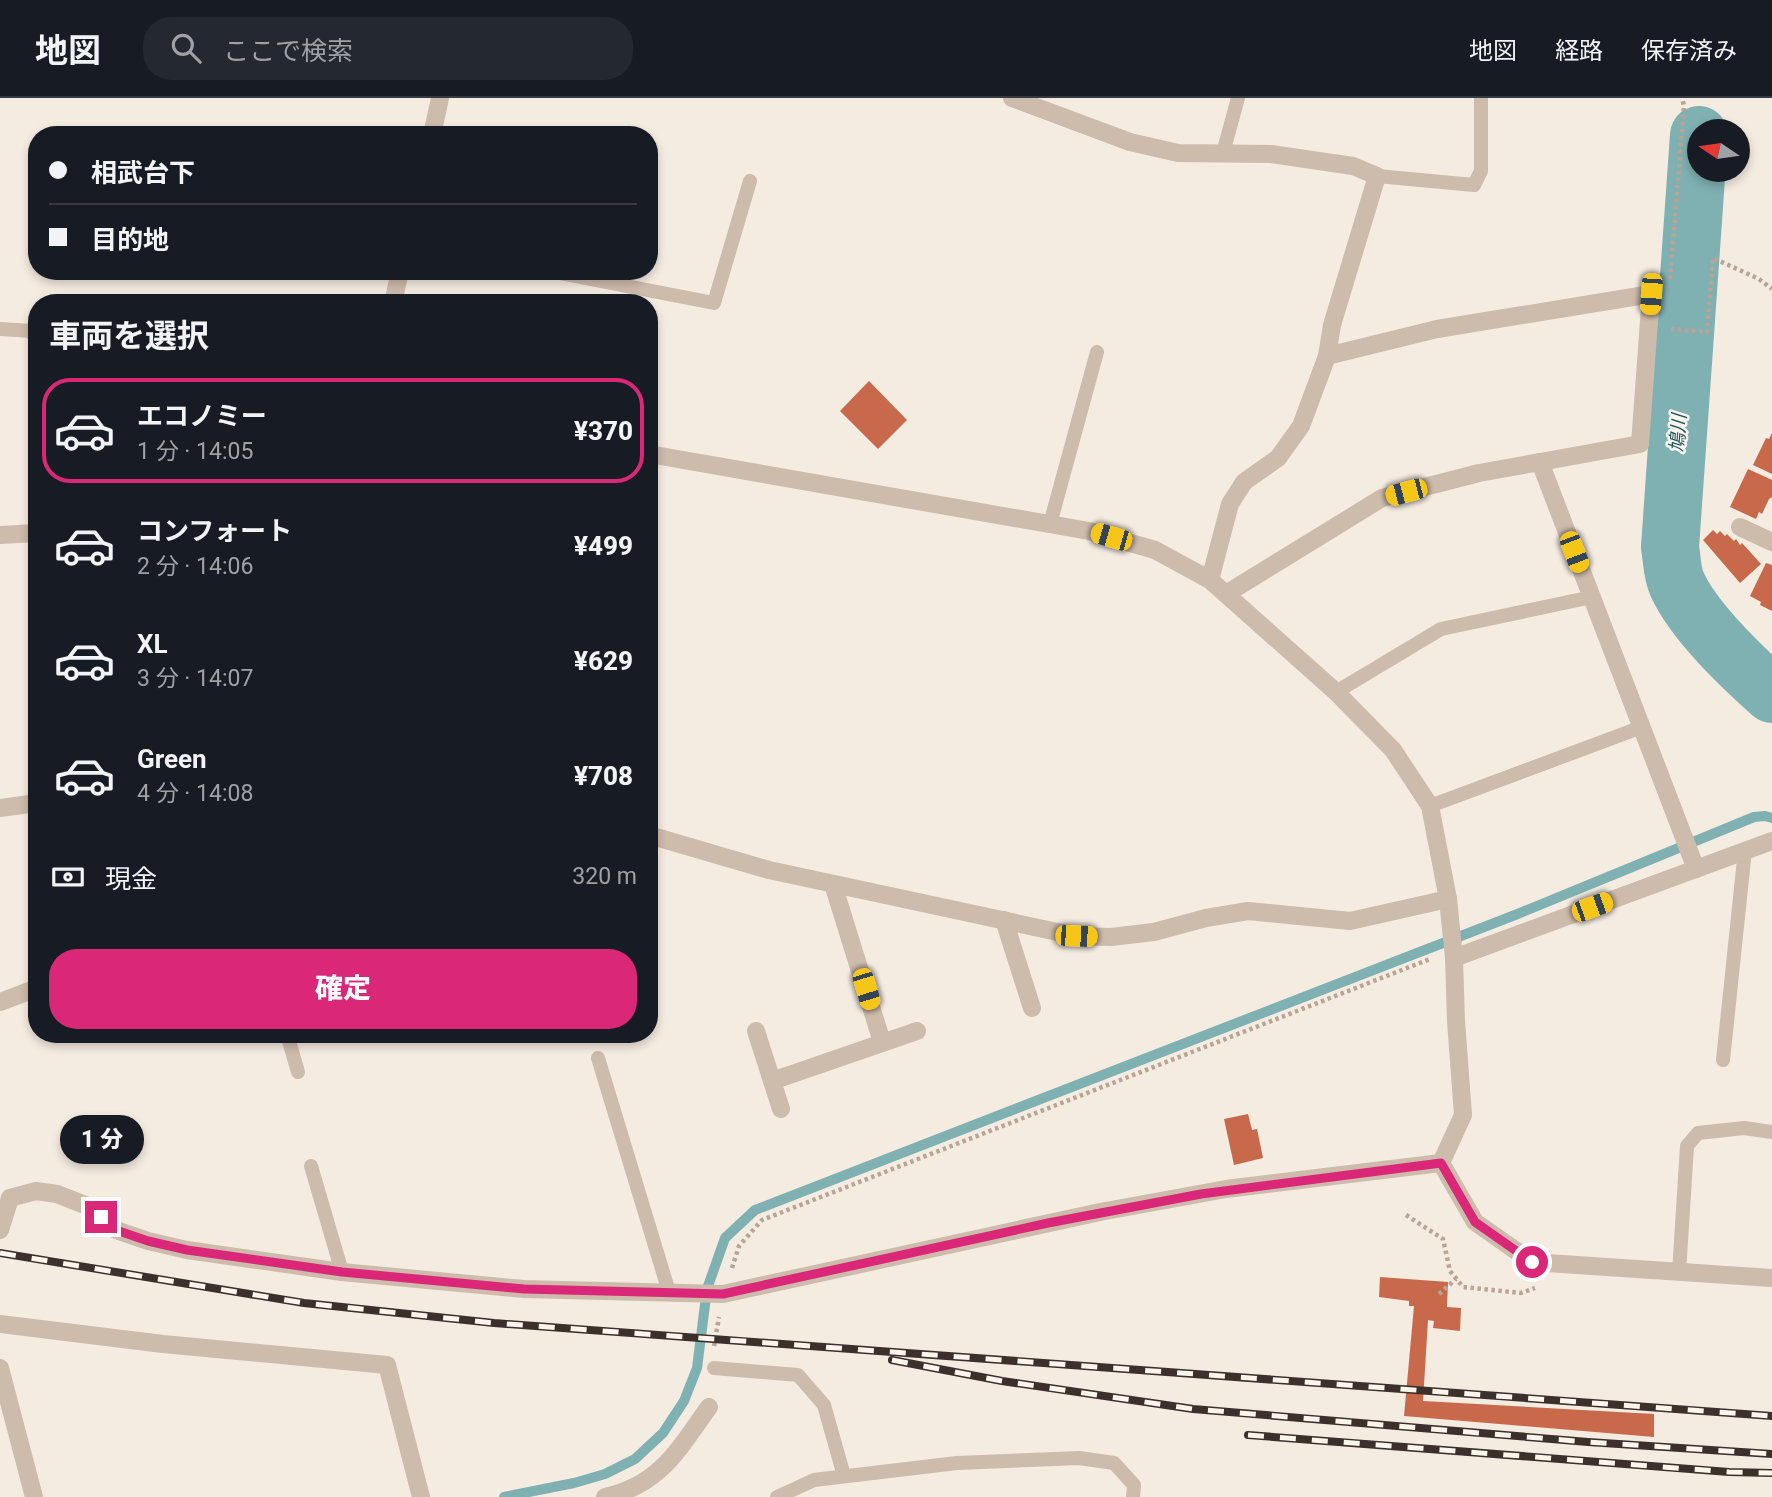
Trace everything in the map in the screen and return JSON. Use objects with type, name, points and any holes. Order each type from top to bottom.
[{"type":"street","points":[[434,126],[440,98]]},
{"type":"street","points":[[1012,98],[1130,142],[1178,153],[1271,154],[1353,166],[1377,176],[1332,325],[1327,356],[1301,426],[1278,458],[1244,482],[1230,504],[1210,580]]},
{"type":"street","points":[[1226,594],[1382,498],[1479,473],[1640,444],[1651,294],[1437,329],[1327,356]]},
{"type":"street","points":[[658,456],[1089,531],[1155,550],[1210,580],[1336,692],[1392,750],[1430,806],[1448,899],[1454,953],[1463,1115],[1441,1163]]},
{"type":"street","points":[[1540,462],[1694,861]]},
{"type":"street","points":[[1740,527],[1772,542]]},
{"type":"street","points":[[0,535],[28,533]]},
{"type":"street","points":[[0,807],[28,804]]},
{"type":"street","points":[[658,838],[769,870],[1076,936],[1111,937],[1154,932],[1206,918],[1248,911],[1350,921],[1448,899]]},
{"type":"street","points":[[1454,953],[1694,861],[1772,841]]},
{"type":"street","points":[[833,884],[882,1042]]},
{"type":"street","points":[[1004,920],[1032,1008]]},
{"type":"street","points":[[0,1002],[28,991]]},
{"type":"street","points":[[756,1031],[781,1109]]},
{"type":"street","points":[[772,1081],[917,1031]]},
{"type":"street","points":[[1441,1163],[1475,1222],[1532,1262],[1772,1279]]},
{"type":"street","points":[[0,1230],[5,1193],[36,1191],[57,1194],[85,1205],[116,1230],[187,1250],[342,1272],[524,1289],[721,1294],[1061,1220],[1201,1194],[1441,1163]]},
{"type":"street","points":[[0,1324],[163,1344],[387,1365],[421,1497]]},
{"type":"street","points":[[0,1367],[34,1497]]},
{"type":"street","points":[[605,1497],[629,1492],[654,1477],[686,1440],[709,1406]]},
{"type":"lane","points":[[1223,153],[1238,98]]},
{"type":"lane","points":[[1377,176],[1474,185],[1481,171],[1481,98]]},
{"type":"lane","points":[[596,280],[715,303],[750,181]]},
{"type":"lane","points":[[0,329],[28,331]]},
{"type":"lane","points":[[1050,524],[1097,352]]},
{"type":"lane","points":[[1336,692],[1441,629],[1592,597]]},
{"type":"lane","points":[[1430,806],[1642,727]]},
{"type":"lane","points":[[1723,1060],[1745,850]]},
{"type":"lane","points":[[290,1043],[298,1072]]},
{"type":"lane","points":[[598,1058],[676,1292]]},
{"type":"lane","points":[[1679,1273],[1687,1146],[1698,1133],[1744,1128],[1772,1132]]},
{"type":"lane","points":[[311,1166],[342,1272]]},
{"type":"lane","points":[[713,1367],[798,1375],[824,1405],[844,1476]]},
{"type":"lane","points":[[777,1497],[814,1480],[844,1476],[957,1463],[1079,1458],[1114,1463],[1134,1485],[1133,1497]]},
{"type":"path","points":[[1669,287],[1684,106],[1682,98]]},
{"type":"path","points":[[1669,329],[1707,332],[1713,258],[1759,279],[1772,289]]},
{"type":"path","points":[[721,1294],[739,1246],[762,1220],[1434,958],[1454,953]]},
{"type":"path","points":[[1406,1215],[1443,1239],[1450,1272],[1463,1287],[1521,1293],[1545,1283]]},
{"type":"path","points":[[1439,1294],[1456,1279]]},
{"type":"building","points":[[869,381],[907,420],[878,449],[840,411]]},
{"type":"building","points":[[1772,433],[1772,474],[1753,465],[1766,438],[1769,439]]},
{"type":"building","points":[[1748,469],[1772,480],[1772,497],[1756,519],[1730,507]]},
{"type":"building","points":[[1713,530],[1717,534],[1720,531],[1725,536],[1727,534],[1734,541],[1736,539],[1740,545],[1742,543],[1761,564],[1740,583],[1703,540]]},
{"type":"building","points":[[1766,563],[1772,565],[1772,611],[1750,596]]},
{"type":"building","points":[[1248,1114],[1252,1130],[1257,1129],[1263,1158],[1234,1165],[1224,1119]]},
{"type":"building","points":[[1380,1277],[1448,1282],[1447,1307],[1461,1308],[1460,1331],[1433,1328],[1434,1321],[1428,1320],[1423,1401],[1654,1414],[1654,1437],[1404,1416],[1414,1306],[1409,1306],[1409,1301],[1379,1297]]},
{"type":"waterway","name":"鳩川","points":[[1696,182],[1670,547],[1672,566],[1677,584],[1706,628],[1772,694]]},
{"type":"waterway","points":[[504,1497],[605,1474],[635,1459],[663,1433],[684,1401],[697,1368],[707,1289],[725,1238],[755,1210],[1515,915],[1754,817],[1772,818]]},
{"type":"railway","points":[[0,1253],[304,1303],[494,1323],[1772,1416]]},
{"type":"railway","points":[[892,1360],[1002,1381],[1193,1409],[1588,1442],[1772,1454]]},
{"type":"railway","points":[[1248,1435],[1729,1472],[1772,1473]]},
{"type":"route","points":[[101,1217],[116,1230],[187,1250],[342,1272],[524,1289],[723,1294],[1100,1212],[1226,1189],[1441,1163],[1475,1222],[1532,1262]]}]
